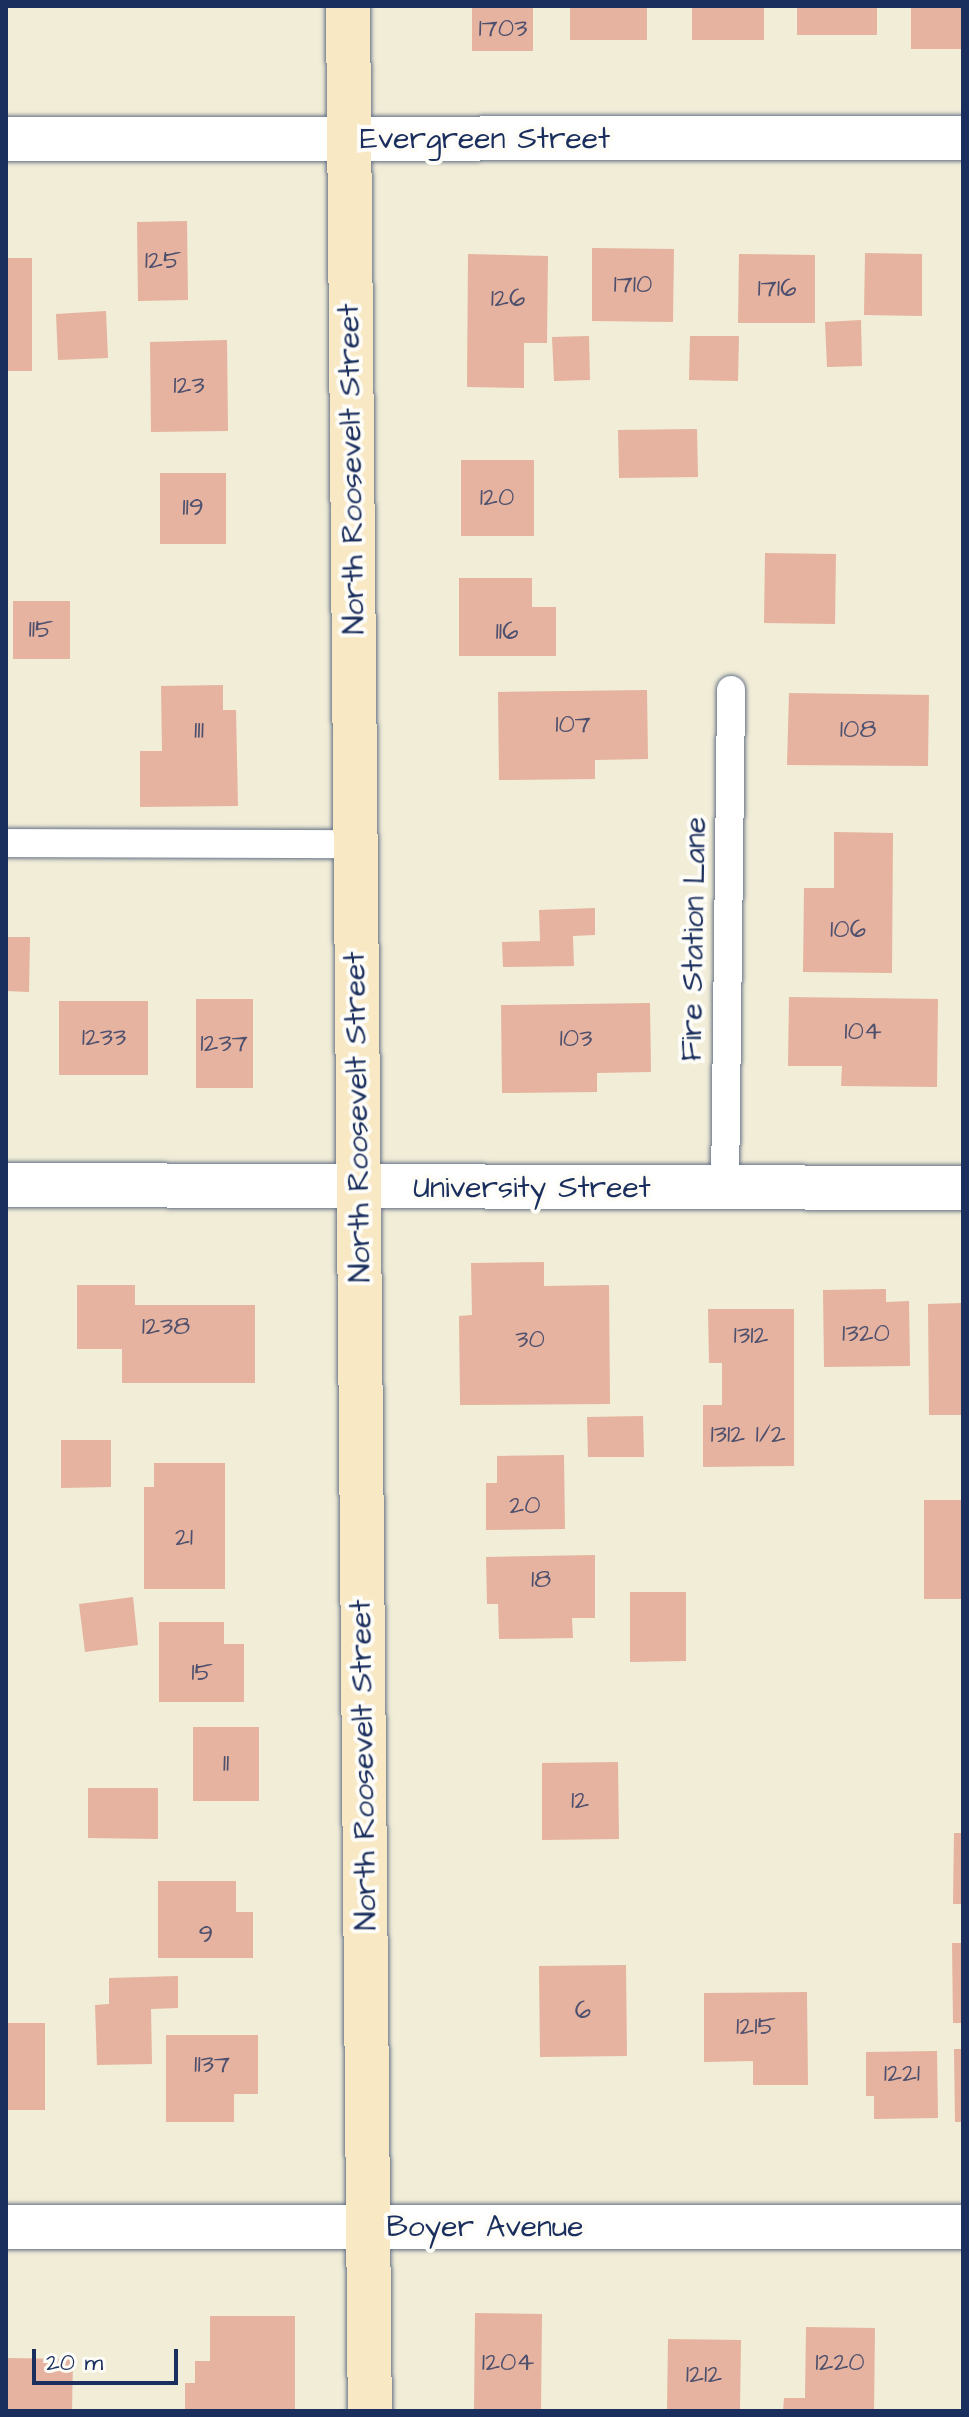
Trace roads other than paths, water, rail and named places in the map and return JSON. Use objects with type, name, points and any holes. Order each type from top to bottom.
[{"type":"main road","name":"North Roosevelt Street","points":[[348,6],[370,2411]]},
{"type":"street","name":"Evergreen Street","points":[[6,139],[963,138]]},
{"type":"street","name":"University Street","points":[[6,1185],[963,1188]]},
{"type":"street","name":"Boyer Avenue","points":[[6,2227],[963,2227]]},
{"type":"lane","name":"Fire Station Lane","points":[[725,1188],[731,690]]},
{"type":"lane","points":[[6,843],[356,844]]}]
